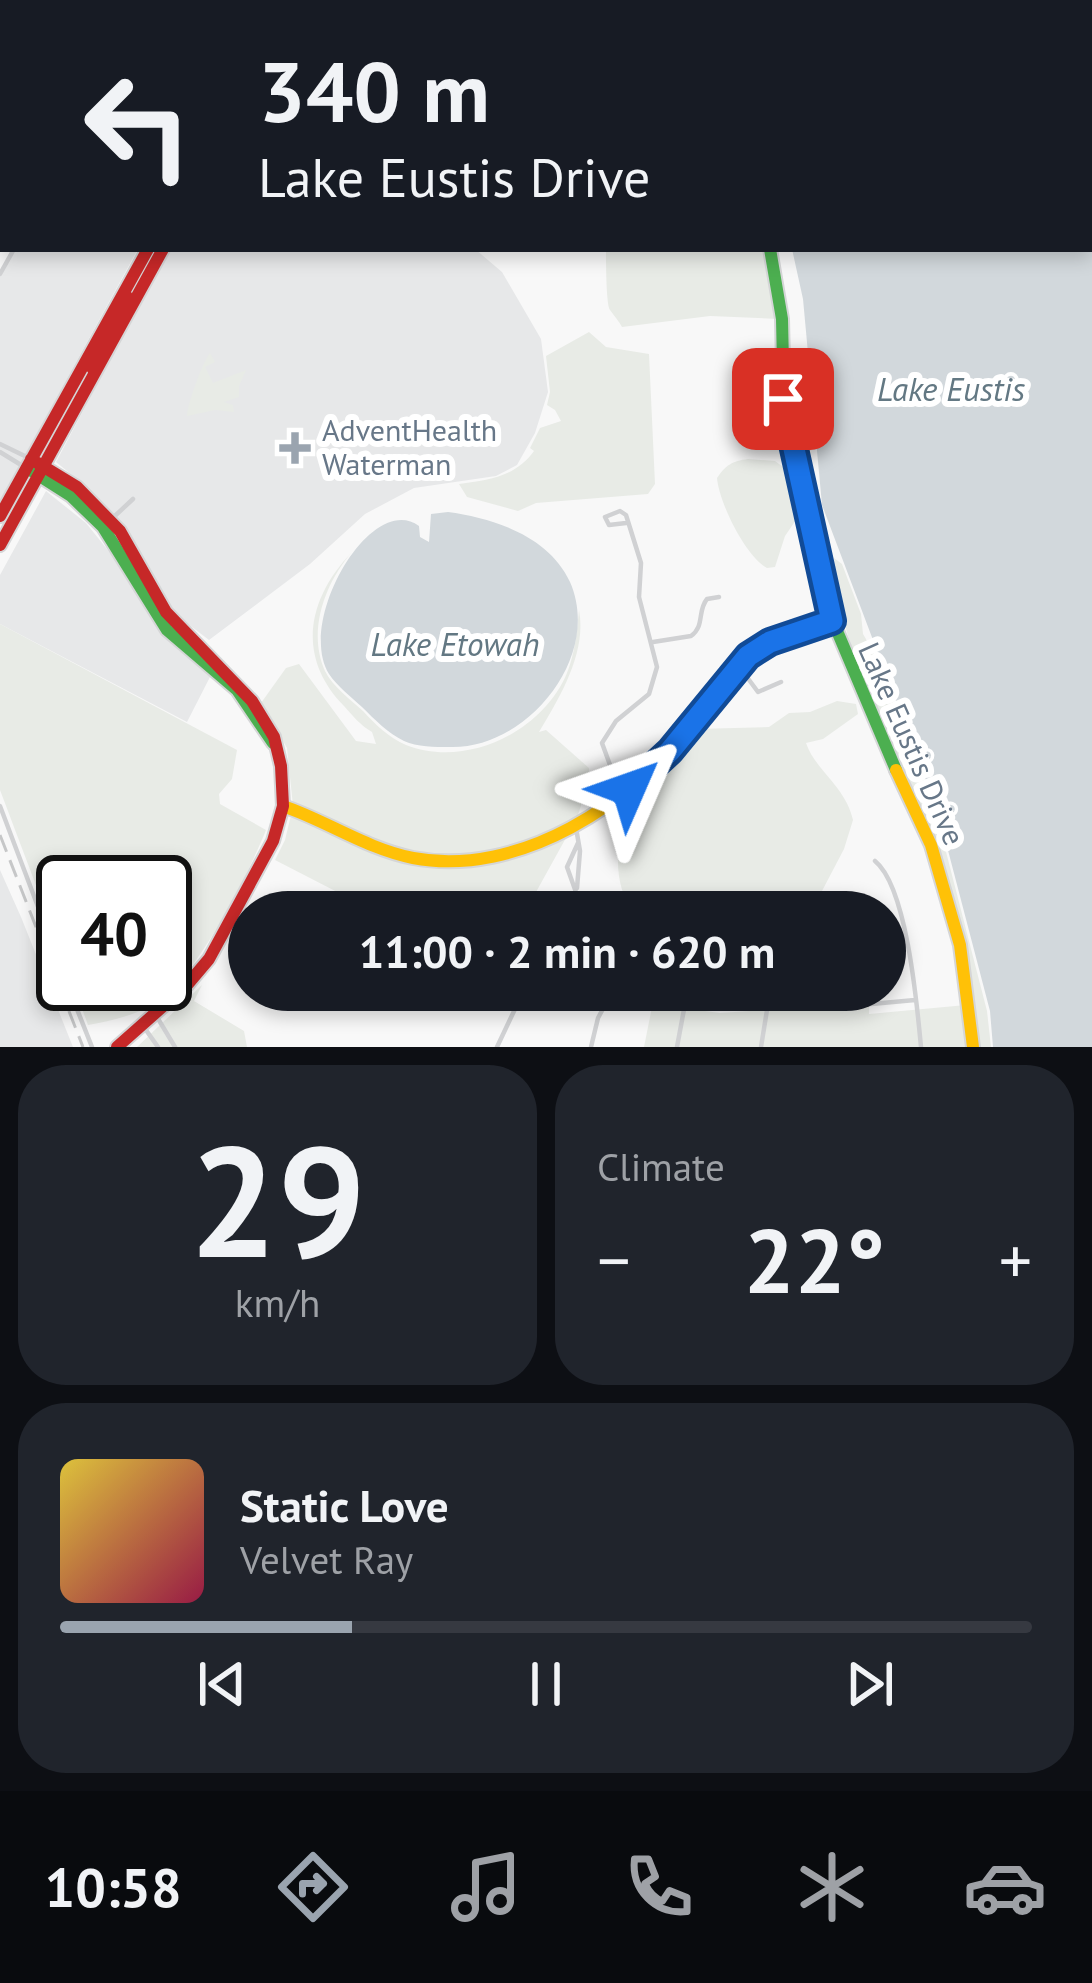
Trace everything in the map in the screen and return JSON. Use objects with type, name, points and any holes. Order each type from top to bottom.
[{"type":"street","points":[[0,545],[146,252]]},
{"type":"street","points":[[0,516],[91,381],[161,252]]},
{"type":"street","name":"Lake Eustis Drive","points":[[771,252],[782,320],[784,409],[832,621],[931,845],[961,945],[973,1047]]},
{"type":"street","points":[[91,381],[90,371],[125,304],[124,291]]},
{"type":"street","points":[[0,448],[35,467],[107,524],[166,612],[242,686],[264,718],[281,766],[283,806],[273,841],[209,959],[117,1047]]},
{"type":"street","points":[[107,524],[133,500]]},
{"type":"street","points":[[626,523],[640,563],[639,597],[657,667],[653,688],[616,721],[602,743],[610,765],[629,789]]},
{"type":"street","points":[[652,642],[697,633],[706,598],[719,597]]},
{"type":"street","points":[[283,806],[329,822],[376,847],[434,861],[495,855],[575,822],[629,789],[682,738],[738,665],[770,642],[832,621]]},
{"type":"street","points":[[738,665],[758,692],[782,682]]},
{"type":"street","points":[[0,806],[36,901]]},
{"type":"street","points":[[575,822],[578,891]]},
{"type":"street","points":[[577,887],[568,872],[568,858],[578,842]]},
{"type":"street","points":[[875,861],[887,875],[907,937],[921,1047]]},
{"type":"street","points":[[568,872],[577,871]]},
{"type":"street","points":[[906,1001],[915,1000]]},
{"type":"street","points":[[78,1011],[92,1047]]},
{"type":"street","points":[[497,1047],[514,1011]]},
{"type":"street","points":[[592,1047],[602,1011]]},
{"type":"street","points":[[676,1047],[684,1011]]},
{"type":"street","points":[[761,1047],[767,1011]]},
{"type":"street","points":[[154,1012],[175,1047]]},
{"type":"street","points":[[141,1023],[158,1047]]},
{"type":"shaded area","points":[[12,252],[136,252],[0,501],[0,274]]},
{"type":"shaded area","name":"AdventHealth Waterman","points":[[167,252],[479,252],[502,272],[541,339],[548,392],[535,433],[517,465],[496,476],[414,488],[365,514],[310,564],[209,640],[167,602],[126,527],[56,462]]},
{"type":"shaded area","points":[[606,252],[768,252],[779,319],[710,316],[622,327],[610,310]]},
{"type":"shaded area","points":[[589,332],[606,347],[649,354],[655,484],[648,494],[536,503],[518,511],[467,497],[459,484],[510,472],[534,451],[530,448],[540,428],[561,421],[547,405],[546,356]]},
{"type":"shaded area","points":[[210,353],[215,362],[205,367],[213,383],[246,370],[239,397],[224,402],[233,405],[234,412],[215,410],[187,416],[196,383]]},
{"type":"shaded area","points":[[748,459],[775,461],[794,475],[798,517],[785,536],[775,567],[767,568],[750,552],[734,528],[719,488],[717,478],[723,470]]},
{"type":"shaded area","points":[[46,491],[86,523],[119,564],[169,642],[210,677],[187,722],[0,624],[0,575]]},
{"type":"shaded area","points":[[352,552],[322,608],[318,640],[325,671],[388,735],[429,751],[454,752],[500,740],[540,712],[567,673],[579,610],[575,658],[539,732],[546,730],[589,768],[577,818],[505,848],[429,858],[378,845],[293,806],[287,748],[261,703],[286,668],[299,664],[356,741],[376,744],[372,732],[329,687],[314,648],[317,608],[325,589]]},
{"type":"shaded area","points":[[834,558],[842,564],[861,614],[863,634],[877,658],[936,813],[987,1011],[991,1047],[978,1047],[955,907],[920,806],[850,642]]},
{"type":"shaded area","points":[[0,624],[237,750],[232,779],[219,794],[220,804],[266,830],[237,891],[228,891],[228,908],[192,965],[192,855],[36,855],[36,885],[0,790]]},
{"type":"shaded area","points":[[837,701],[856,704],[858,714],[823,739],[806,743],[844,798],[853,820],[822,891],[623,891],[618,853],[630,807],[695,729],[769,727],[789,713],[810,712]]},
{"type":"shaded area","points":[[292,811],[379,851],[404,859],[453,863],[501,853],[572,827],[537,891],[335,891],[275,860]]},
{"type":"shaded area","points":[[0,870],[36,954],[36,1011],[59,1011],[73,1047],[0,1047]]},
{"type":"shaded area","points":[[202,985],[194,1001],[244,1031],[247,1047],[137,1047],[175,1011],[192,1011],[192,995]]},
{"type":"shaded area","points":[[966,1005],[970,1047],[644,1047],[651,1011],[869,1014]]},
{"type":"shaded area","points":[[83,1011],[139,1011],[126,1016],[88,1025]]},
{"type":"water","name":"Lake Eustis","points":[[793,252],[1092,252],[1092,1047],[993,1047],[990,1011],[938,812],[822,505],[803,299]]},
{"type":"water","name":"Lake Etowah","points":[[448,512],[501,525],[548,552],[570,582],[577,611],[576,640],[567,668],[530,716],[478,744],[426,746],[393,734],[332,678],[321,651],[322,624],[330,595],[361,543],[380,527],[400,520],[419,526],[420,537],[429,542],[431,514]]},
{"type":"railway","points":[[0,835],[83,1047]]},
{"type":"traffic: fast","points":[[771,252],[782,319],[784,409],[829,612],[896,770]]},
{"type":"traffic: fast","points":[[27,468],[71,496],[103,527],[167,630],[237,690],[273,743]]},
{"type":"traffic: slow","points":[[283,806],[413,858],[493,857],[533,845],[607,806],[640,780],[694,721]]},
{"type":"traffic: slow","points":[[896,770],[931,845],[960,945],[973,1047]]},
{"type":"traffic: jam","points":[[0,516],[146,252]]},
{"type":"traffic: jam","points":[[0,545],[161,252]]},
{"type":"traffic: jam","points":[[92,368],[126,295]]},
{"type":"traffic: jam","points":[[31,459],[77,487],[120,531],[166,612],[252,701],[274,737],[281,766],[283,806],[273,841],[209,959],[117,1047]]},
{"type":"traffic: jam","points":[[694,721],[723,683],[752,656],[786,637],[832,621]]},
{"type":"place","name":"AdventHealth Waterman","points":[[295,448]]},
{"type":"route","points":[[629,789],[682,738],[748,656],[770,642],[832,621],[783,399]]}]
